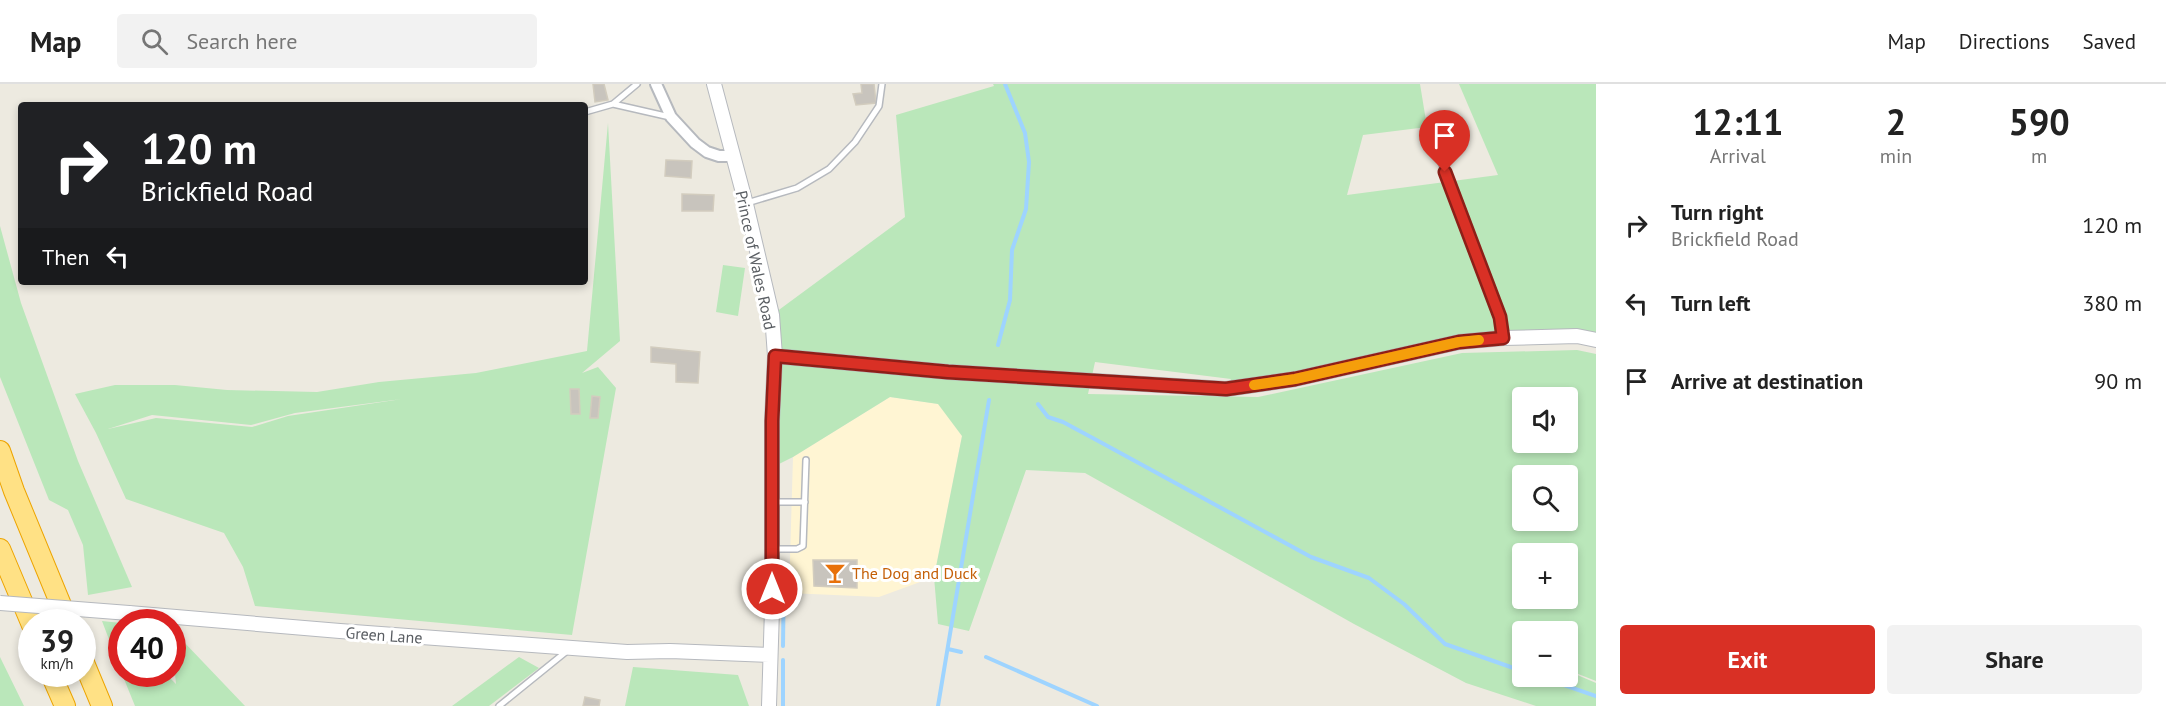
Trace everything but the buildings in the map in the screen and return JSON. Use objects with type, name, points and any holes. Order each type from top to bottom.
[{"type":"highway","points":[[0,451],[63,609]]},
{"type":"highway","points":[[0,549],[25,609]]},
{"type":"highway","points":[[57,687],[65,706]]},
{"type":"highway","points":[[94,687],[102,706]]},
{"type":"street","points":[[656,84],[671,117],[707,152],[732,156]]},
{"type":"street","name":"Prince of Wales Road","points":[[714,84],[746,204],[772,315],[775,356],[772,421],[769,706]]},
{"type":"street","points":[[775,356],[948,372],[1226,389],[1295,379],[1459,342],[1577,336],[1596,340]]},
{"type":"street","name":"Green Lane","points":[[0,603],[627,652],[670,651],[770,655]]},
{"type":"lane","points":[[588,111],[613,104],[637,84]]},
{"type":"lane","points":[[746,204],[797,188],[829,169],[855,142],[879,106],[882,84]]},
{"type":"lane","points":[[613,104],[671,117]]},
{"type":"lane","points":[[1434,144],[1500,317],[1503,338]]},
{"type":"lane","points":[[771,549],[797,549],[803,546],[806,460]]},
{"type":"lane","points":[[771,502],[805,502]]},
{"type":"lane","points":[[499,706],[570,648]]},
{"type":"shaded area","points":[[890,397],[939,404],[962,436],[934,577],[879,597],[789,593],[793,457]]},
{"type":"green space","points":[[993,84],[1420,84],[1427,127],[1363,135],[1347,195],[1498,175],[1459,84],[1596,84],[1596,340],[1503,338],[1226,389],[1231,379],[1095,362],[1088,394],[1258,397],[1462,353],[1577,350],[1596,354],[1596,681],[1578,674],[1578,621],[1512,621],[1512,687],[1578,687],[1578,675],[1596,683],[1596,706],[1536,706],[1466,683],[1354,624],[1085,473],[1026,470],[969,631],[938,624],[934,577],[962,436],[938,404],[890,397],[793,457],[771,468],[772,315],[905,217],[896,115],[994,86]]},
{"type":"green space","points":[[608,123],[620,341],[582,373],[598,367],[616,388],[572,635],[255,606],[243,567],[224,533],[126,499],[96,433],[75,394],[115,385],[175,385],[227,390],[317,392],[379,382],[476,373],[587,351]],"holes":[[[402,399],[288,416],[252,427],[156,418],[108,429],[152,415],[251,425],[295,413]]]},
{"type":"green space","points":[[0,226],[21,303],[78,461],[132,587],[88,595],[83,545],[68,510],[49,500],[0,377]]},
{"type":"green space","points":[[723,265],[745,268],[738,316],[716,312]]},
{"type":"green space","points":[[102,621],[108,622],[108,637]]},
{"type":"green space","points":[[186,644],[245,706],[135,706],[127,687],[186,687]]},
{"type":"green space","points":[[0,657],[24,706],[0,706]]},
{"type":"green space","points":[[519,657],[539,668],[489,706],[452,706]]},
{"type":"green space","points":[[633,667],[738,675],[749,706],[625,706]]},
{"type":"waterway","points":[[998,345],[1010,300],[1012,250],[1026,209],[1029,162],[1025,133],[1005,84]]},
{"type":"waterway","points":[[938,706],[989,400]]},
{"type":"waterway","points":[[1038,404],[1048,417],[1063,422],[1311,557],[1369,578],[1404,604],[1445,644],[1512,667]]},
{"type":"waterway","points":[[783,646],[784,566]]},
{"type":"waterway","points":[[948,649],[961,652]]},
{"type":"waterway","points":[[986,657],[1097,706]]},
{"type":"waterway","points":[[783,660],[783,706]]},
{"type":"waterway","points":[[1570,687],[1596,696]]},
{"type":"slow traffic","points":[[1254,385],[1295,379],[1459,342],[1479,340]]},
{"type":"place","name":"The Dog and Duck","points":[[835,573]]},
{"type":"route","points":[[772,589],[771,468],[775,356],[948,372],[1226,389],[1295,379],[1459,342],[1503,338],[1500,317],[1445,172]]}]
